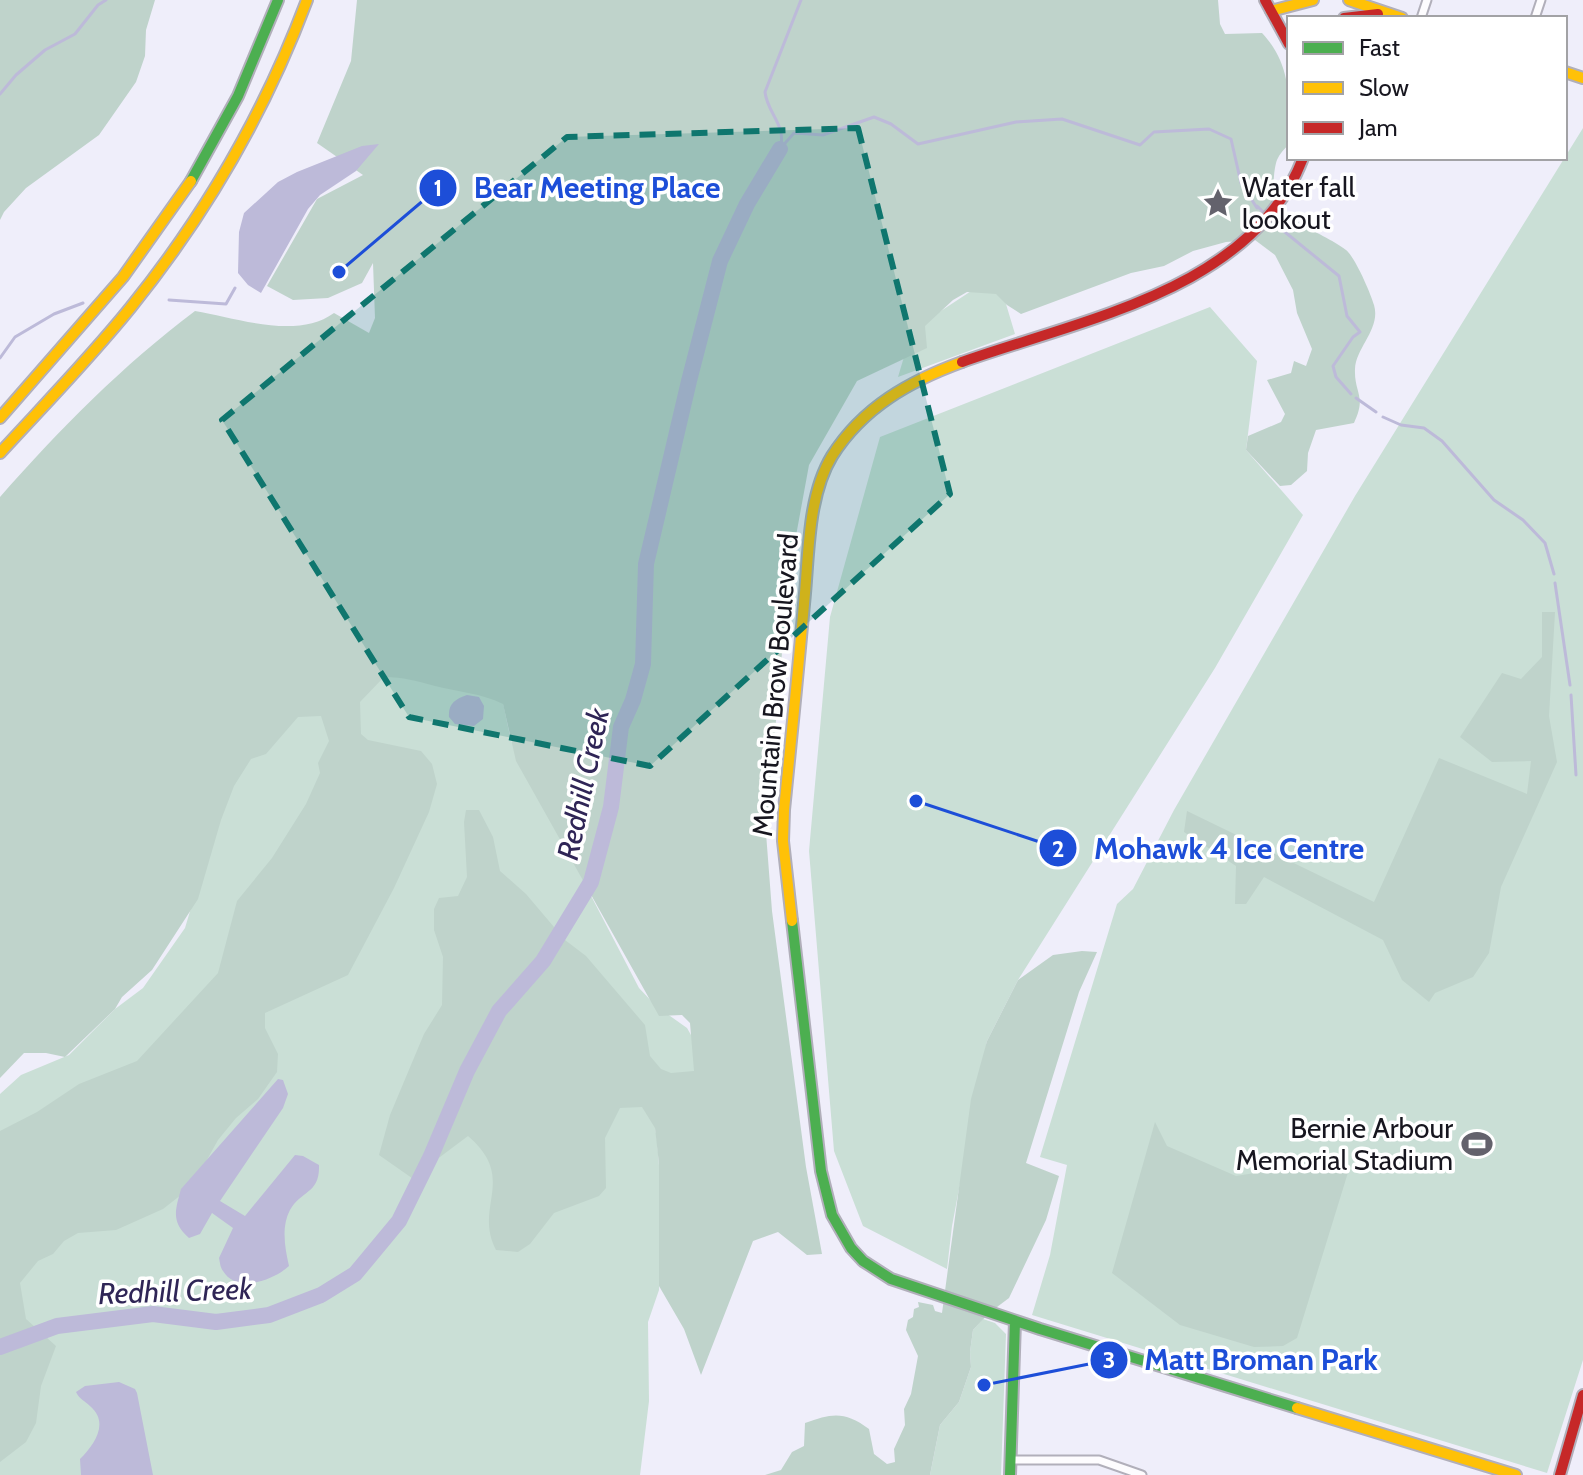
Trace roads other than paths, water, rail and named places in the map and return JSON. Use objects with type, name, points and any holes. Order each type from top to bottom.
[{"type":"main road","points":[[0,418],[88,318],[148,244],[188,187],[236,101],[278,0]]},
{"type":"main road","points":[[0,453],[147,287],[230,169],[268,92],[307,0]]},
{"type":"main road","points":[[1265,0],[1287,40]]},
{"type":"main road","points":[[1271,11],[1313,0]]},
{"type":"main road","points":[[1349,0],[1396,16]]},
{"type":"main road","points":[[1366,16],[1389,14]]},
{"type":"main road","name":"Mountain Brow Boulevard","points":[[1302,160],[1282,200],[1242,241],[1195,277],[1139,303],[945,367],[896,390],[857,421],[830,460],[822,478],[810,546],[783,826],[788,895],[821,1171],[832,1215],[851,1248],[876,1271],[927,1292],[1015,1321],[1516,1475]]},
{"type":"main road","points":[[1010,1475],[1015,1321]]},
{"type":"main road","points":[[1560,1475],[1583,1395]]},
{"type":"street","points":[[1010,1460],[1099,1460],[1138,1474]]},
{"type":"waterway","points":[[0,94],[45,50],[75,34],[98,5],[106,0]]},
{"type":"waterway","name":"Redhill Creek","points":[[781,145],[778,124],[765,92],[801,0]]},
{"type":"waterway","points":[[780,149],[794,133],[823,135],[874,117],[891,124],[918,144],[1016,122],[1062,119],[1140,145],[1154,132],[1209,129],[1231,139],[1241,183],[1257,208],[1339,276],[1347,316],[1360,332],[1333,366],[1336,377],[1351,394]]},
{"type":"waterway","name":"Redhill Creek","points":[[0,1347],[57,1326],[153,1314],[216,1322],[269,1315],[321,1295],[355,1274],[399,1221],[467,1071],[499,1011],[543,961],[591,882],[611,807],[621,727],[633,700],[643,664],[646,564],[689,381],[720,261],[747,204],[780,149]]},
{"type":"waterway","points":[[169,300],[226,304],[235,288]]},
{"type":"waterway","points":[[0,358],[15,337],[54,314],[83,303]]},
{"type":"waterway","points":[[1356,398],[1376,412]]},
{"type":"waterway","points":[[1383,417],[1401,425],[1424,428],[1442,441],[1494,500],[1523,520],[1545,543],[1554,574]]},
{"type":"waterway","points":[[1555,583],[1570,685]]},
{"type":"waterway","points":[[1571,695],[1576,775]]},
{"type":"place","name":"Water fall lookout","points":[[1218,203]]},
{"type":"place","name":"Bear Meeting Place","points":[[339,272]]},
{"type":"place","name":"Mohawk 4 Ice Centre","points":[[916,801]]},
{"type":"place","name":"Bernie Arbour Memorial Stadium","points":[[1477,1144]]},
{"type":"place","name":"Matt Broman Park","points":[[984,1385]]}]
